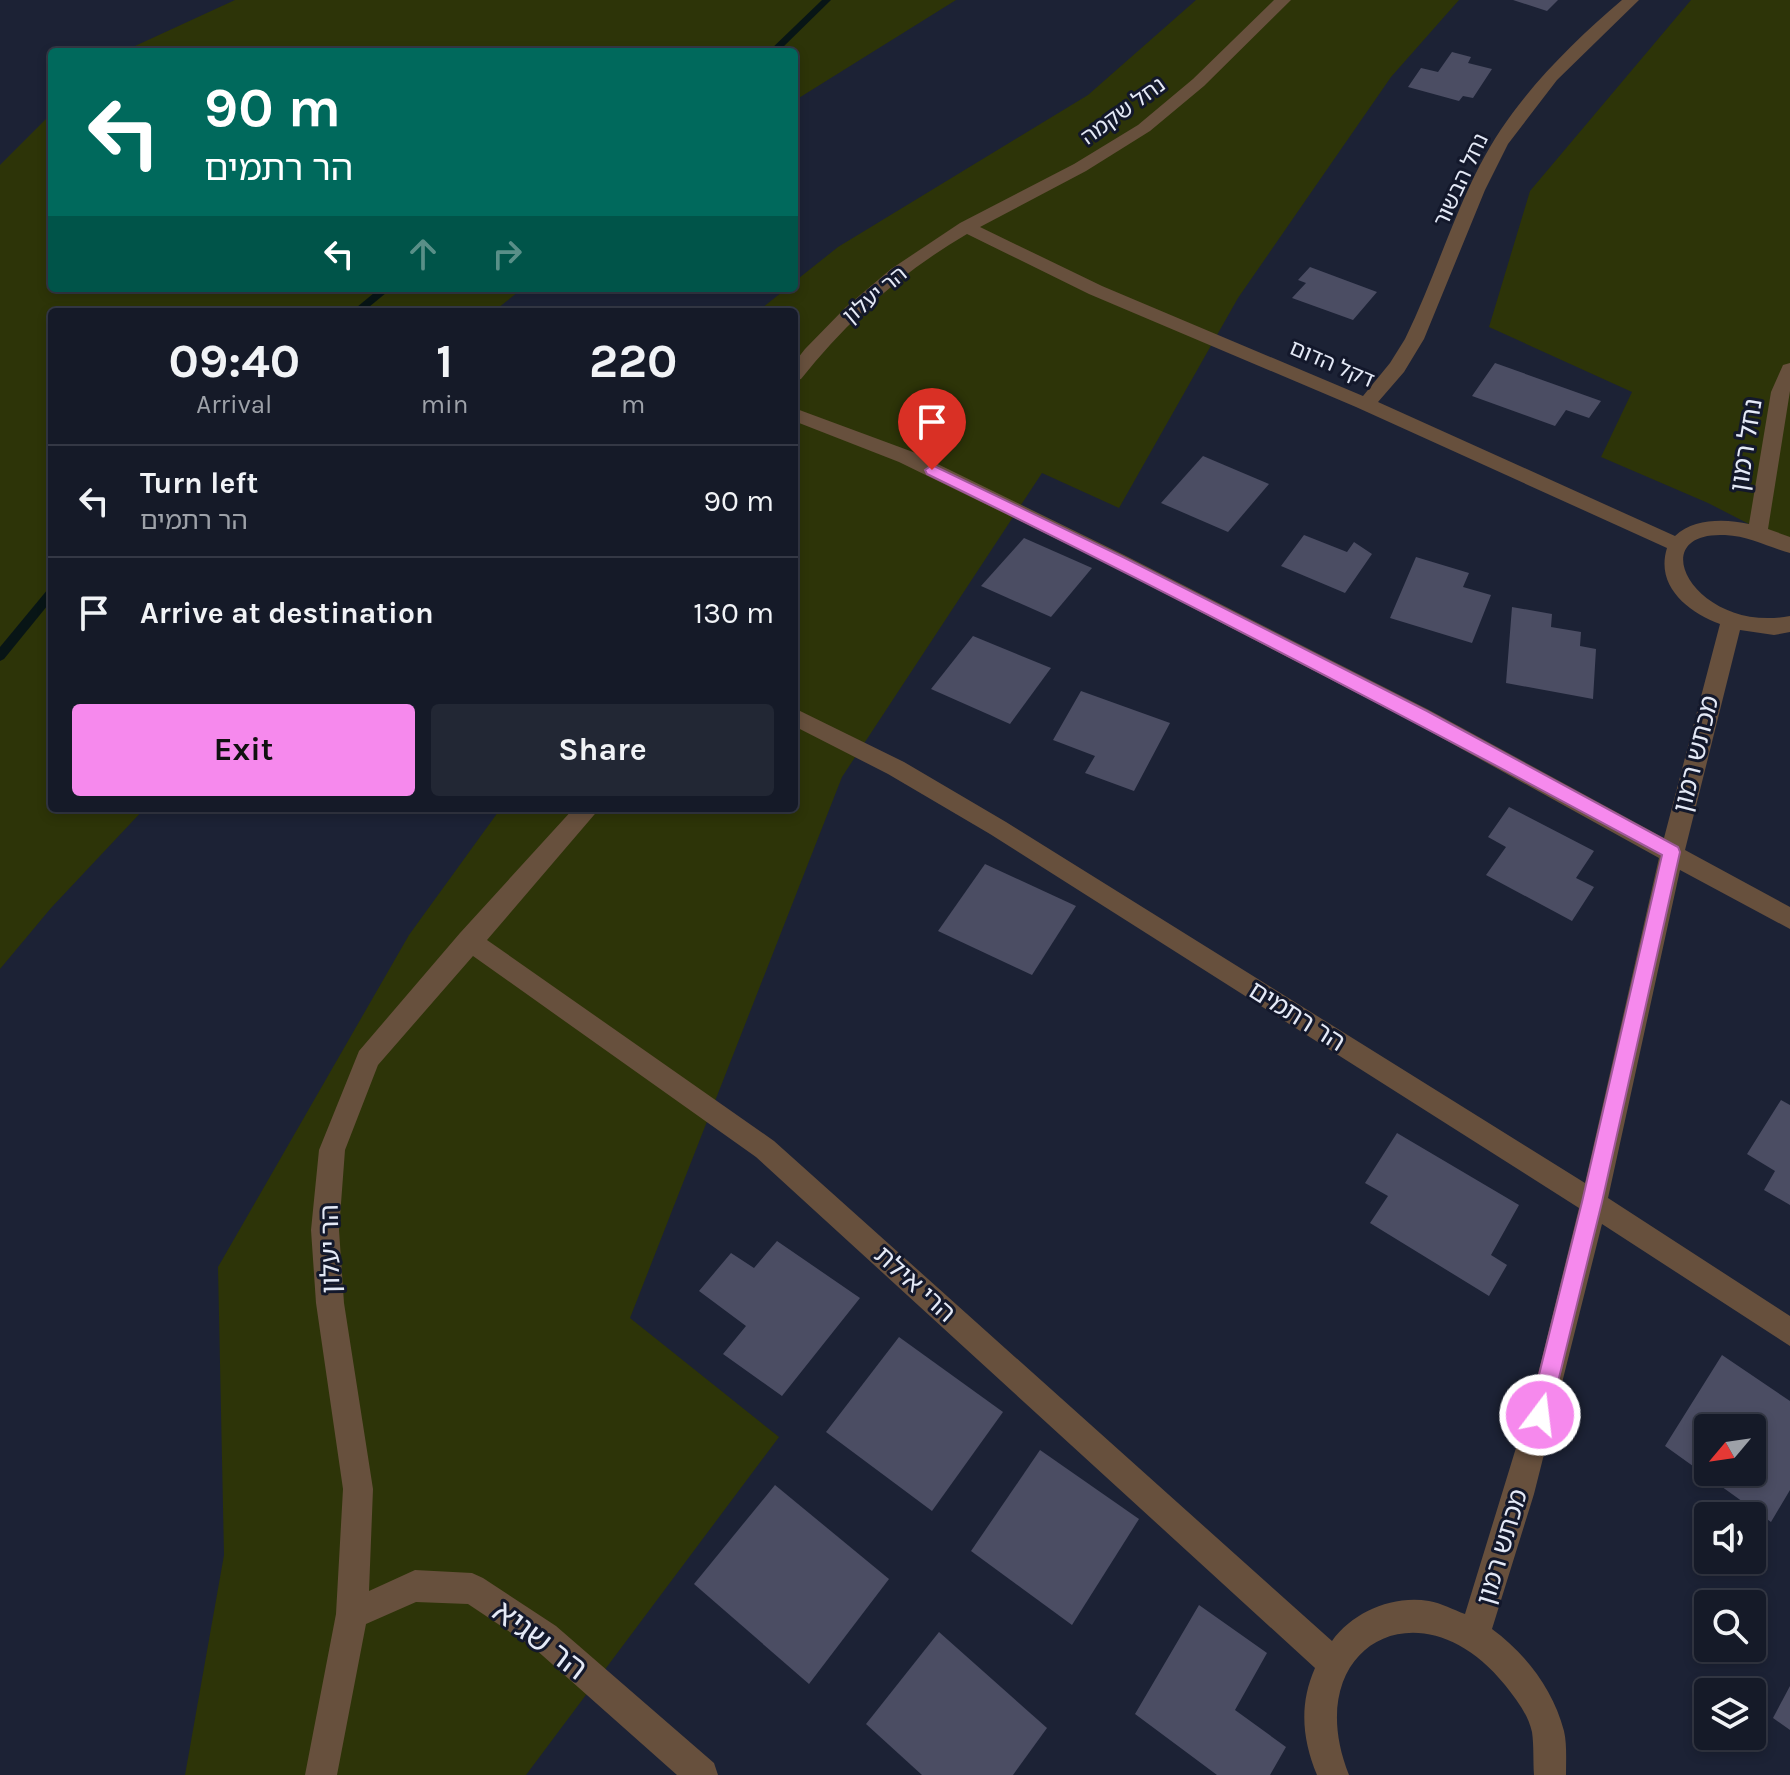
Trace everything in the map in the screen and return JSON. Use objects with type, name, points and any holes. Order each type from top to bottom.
[{"type":"street","name":"נחל שקמה","points":[[966,227],[1095,160],[1145,127],[1283,0]]},
{"type":"street","name":"נחל הבשור","points":[[1366,404],[1401,362],[1435,295],[1488,165],[1514,120],[1606,21],[1631,0]]},
{"type":"street","name":"הר יעלון","points":[[798,370],[845,317],[896,274],[966,227]]},
{"type":"street","name":"דקל הדום","points":[[966,227],[1025,259],[1085,286],[1366,404],[1678,545]]},
{"type":"street","name":"נחל רמון","points":[[1758,531],[1780,392],[1790,369]]},
{"type":"street","points":[[798,416],[906,457],[1117,560],[1421,716],[1790,919]]},
{"type":"street","points":[[1790,546],[1758,531],[1733,527],[1710,528],[1691,534],[1678,545],[1672,557],[1673,571],[1680,586],[1693,600],[1732,621],[1758,626],[1790,624]]},
{"type":"street","name":"מכתש רמון","points":[[1475,1632],[1519,1493],[1592,1202],[1671,852],[1732,621]]},
{"type":"street","name":"הר רתמים","points":[[798,718],[896,768],[998,828],[1592,1202],[1790,1332]]},
{"type":"street","name":"הר יעלון","points":[[321,1775],[352,1614],[358,1489],[330,1303],[325,1230],[332,1150],[368,1059],[469,940],[584,812]]},
{"type":"street","name":"הרי אילת","points":[[469,940],[765,1149],[1333,1663]]},
{"type":"street","name":"הר שגיא","points":[[352,1614],[415,1586],[472,1589],[545,1637],[702,1775]]},
{"type":"street","points":[[1333,1775],[1320,1723],[1325,1682],[1333,1663],[1344,1646],[1359,1633],[1393,1618],[1434,1617],[1475,1632],[1510,1661],[1537,1701],[1548,1735],[1550,1775]]},
{"type":"green space","points":[[235,0],[956,0],[798,99],[798,48],[131,48]]},
{"type":"green space","points":[[1196,0],[1459,0],[1391,77],[1238,298],[1119,508],[1042,473],[842,777],[630,1318],[779,1437],[526,1775],[185,1775],[224,1555],[218,1267],[409,935],[498,812],[798,812],[798,308],[762,308],[782,292],[798,292],[798,279],[838,247],[1088,95]]},
{"type":"green space","points":[[1691,0],[1790,0],[1790,545],[1708,503],[1601,457],[1632,392],[1489,327],[1530,191]]},
{"type":"green space","points":[[48,117],[48,292],[518,292],[498,308],[48,308],[48,812],[141,812],[51,908],[0,969],[0,165]]},
{"type":"building","points":[[1513,0],[1558,0],[1547,11]]},
{"type":"building","points":[[1452,52],[1471,57],[1468,63],[1492,69],[1473,98],[1463,96],[1459,101],[1408,87],[1421,68],[1438,72]]},
{"type":"building","points":[[1310,267],[1377,292],[1353,320],[1292,298],[1306,283],[1298,280]]},
{"type":"building","points":[[1495,363],[1601,401],[1589,418],[1566,410],[1555,426],[1472,396]]},
{"type":"building","points":[[1203,456],[1269,484],[1228,532],[1161,503]]},
{"type":"building","points":[[1304,535],[1347,552],[1354,542],[1372,554],[1345,593],[1281,566]]},
{"type":"building","points":[[1024,538],[1092,568],[1051,617],[981,586]]},
{"type":"building","points":[[1416,557],[1469,573],[1463,587],[1491,595],[1472,643],[1390,618]]},
{"type":"building","points":[[1512,607],[1552,614],[1551,627],[1581,632],[1580,646],[1596,649],[1593,699],[1506,683]]},
{"type":"building","points":[[973,636],[1051,668],[1010,724],[931,689]]},
{"type":"building","points":[[1081,691],[1170,723],[1134,791],[1085,773],[1095,756],[1053,740]]},
{"type":"building","points":[[1509,807],[1594,851],[1576,878],[1594,887],[1572,921],[1486,875],[1506,847],[1488,837]]},
{"type":"building","points":[[985,864],[1076,906],[1032,975],[938,931]]},
{"type":"building","points":[[1781,1100],[1790,1105],[1790,1205],[1764,1190],[1775,1171],[1747,1154]]},
{"type":"building","points":[[1397,1133],[1519,1205],[1491,1255],[1507,1265],[1489,1296],[1370,1223],[1388,1196],[1365,1183]]},
{"type":"building","points":[[777,1241],[860,1298],[782,1396],[723,1354],[746,1326],[699,1291],[731,1253],[754,1268]]},
{"type":"building","points":[[899,1337],[1003,1412],[932,1511],[826,1432]]},
{"type":"building","points":[[1722,1355],[1790,1401],[1790,1490],[1771,1522],[1766,1518],[1766,1502],[1743,1502],[1721,1486],[1766,1486],[1766,1414],[1694,1414],[1694,1467],[1665,1446]]},
{"type":"building","points":[[1040,1450],[1139,1519],[1072,1625],[971,1551]]},
{"type":"building","points":[[775,1485],[889,1579],[809,1684],[694,1584]]},
{"type":"building","points":[[1199,1605],[1267,1653],[1235,1710],[1286,1747],[1270,1775],[1217,1775],[1135,1714]]},
{"type":"building","points":[[939,1632],[1047,1728],[1013,1775],[922,1775],[866,1724]]},
{"type":"building","points":[[1790,1686],[1790,1730],[1773,1718]]},
{"type":"waterway","points":[[777,48],[827,0]]},
{"type":"waterway","points":[[361,308],[382,292]]},
{"type":"waterway","points":[[0,656],[48,597]]},
{"type":"route","points":[[932,470],[1117,560],[1421,716],[1671,852],[1540,1415]]}]
